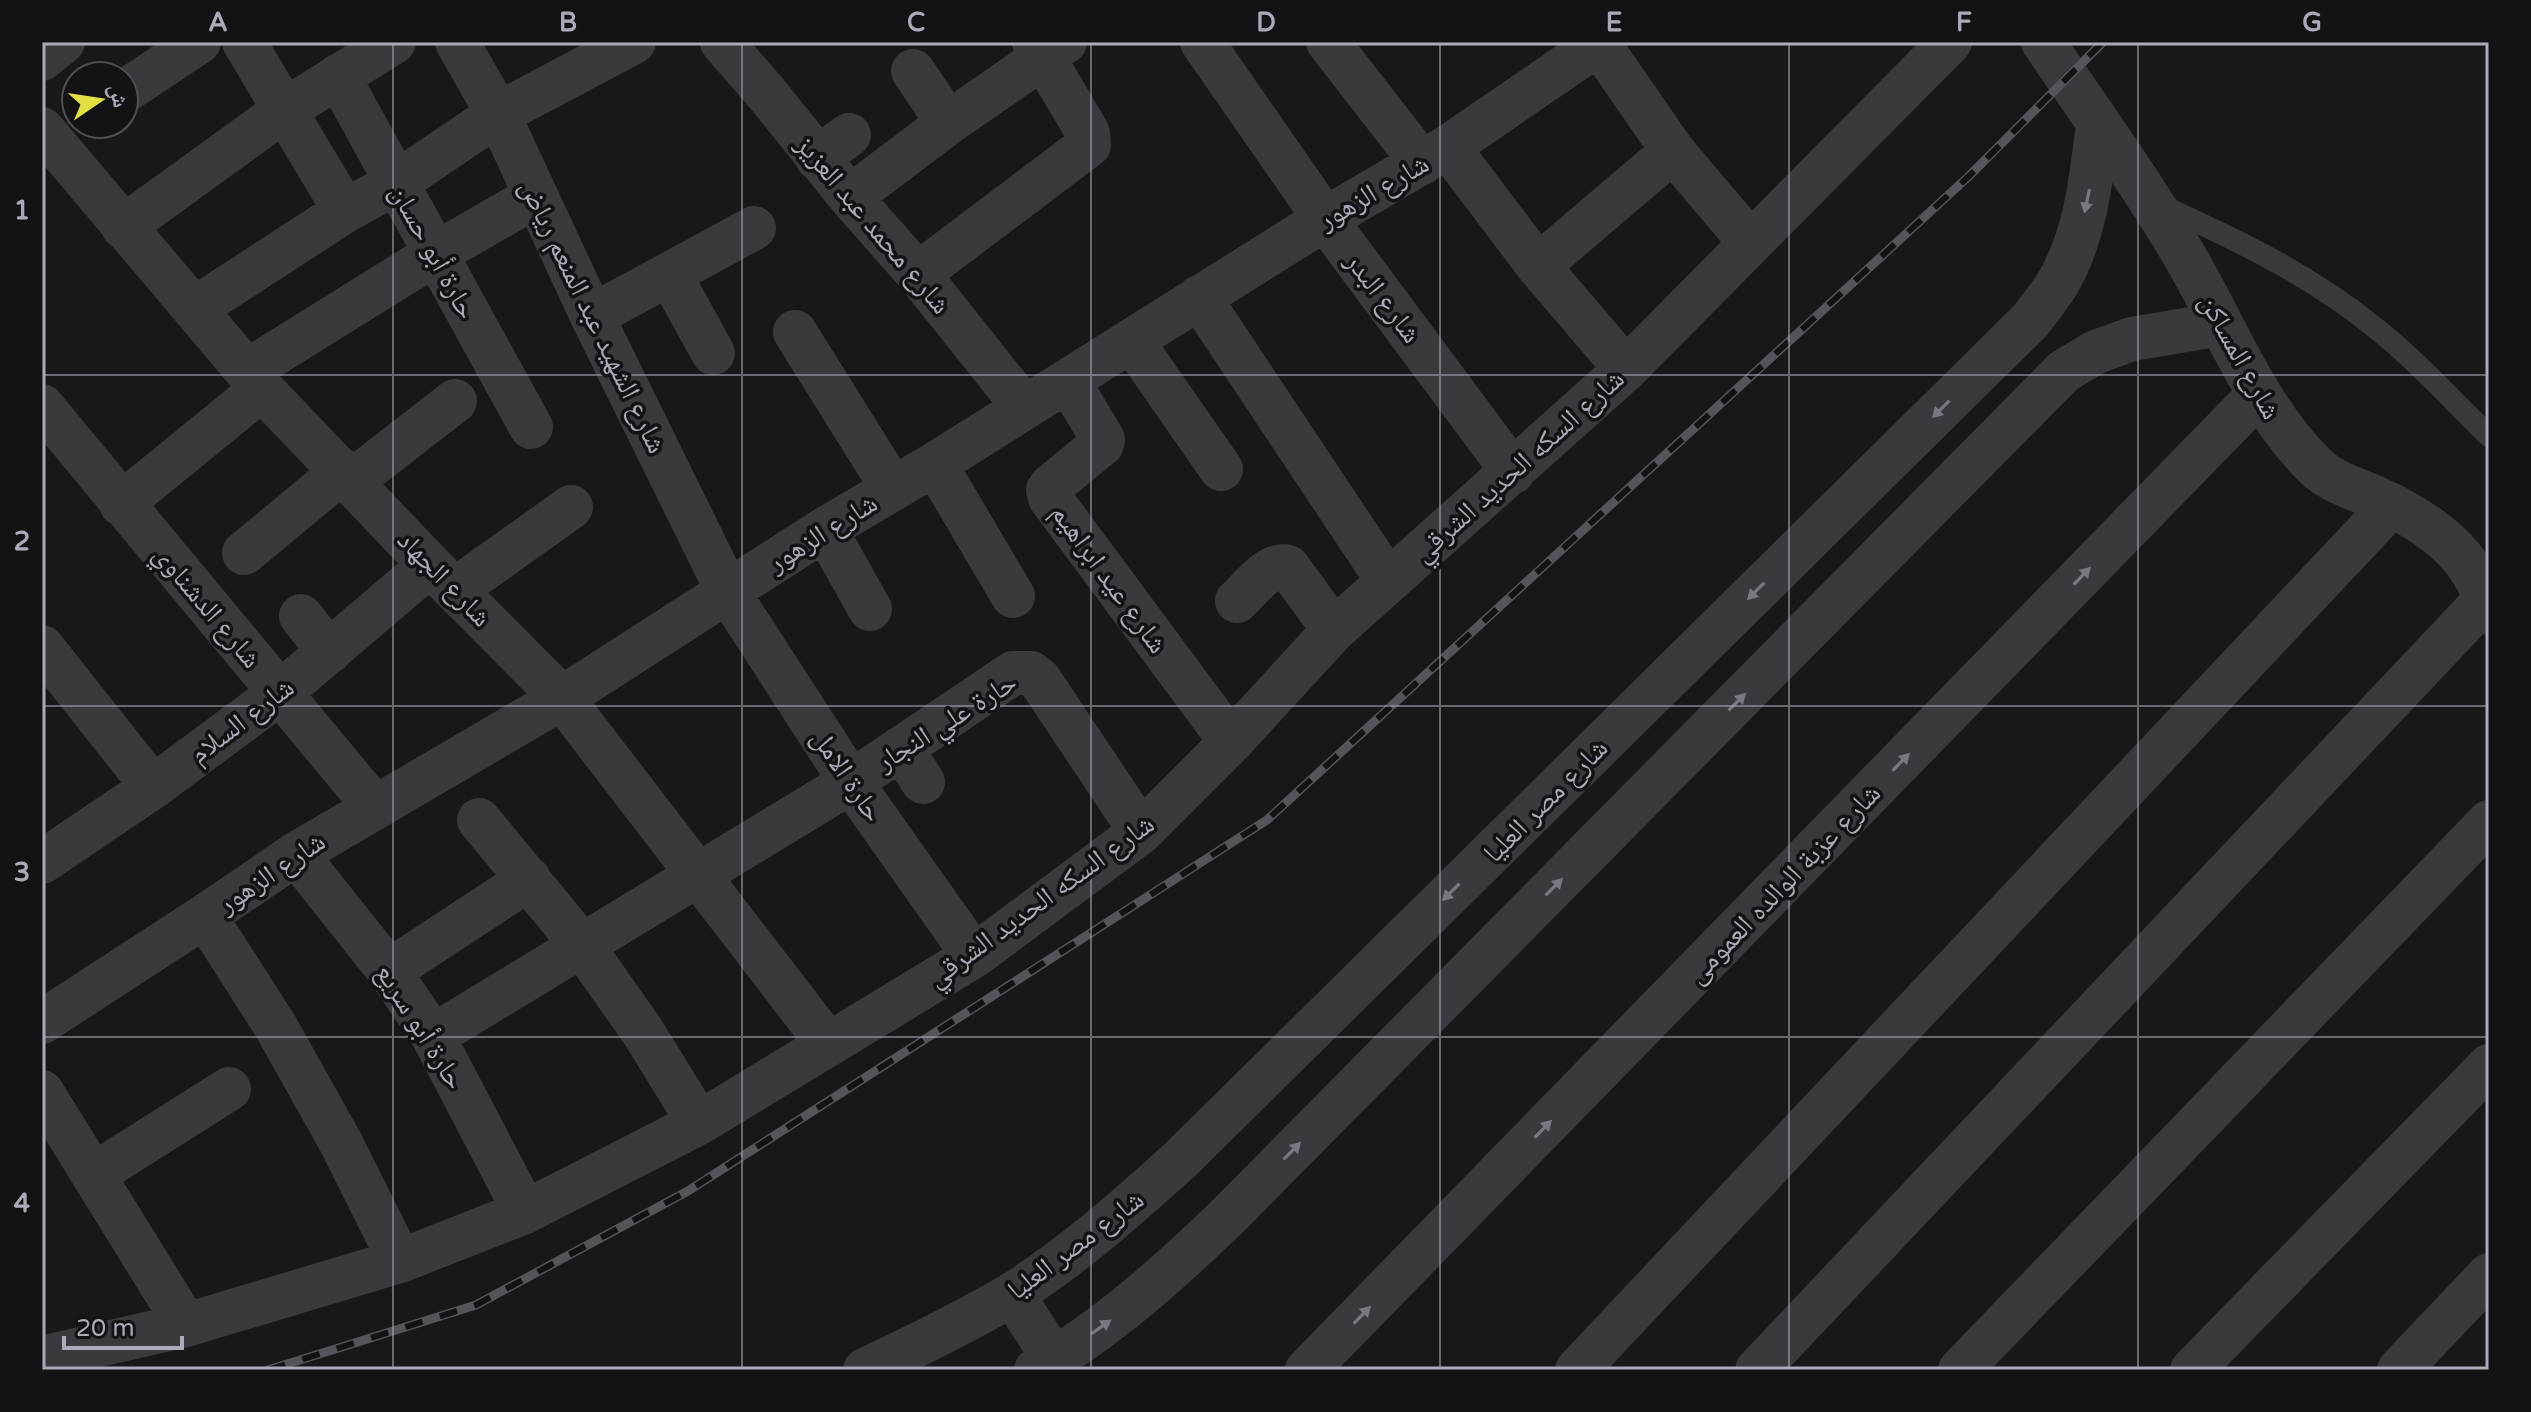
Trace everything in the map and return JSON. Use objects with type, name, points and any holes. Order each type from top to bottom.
[{"type":"street","points":[[42,59],[63,42]]},
{"type":"street","points":[[140,81],[199,42]]},
{"type":"street","points":[[244,42],[345,211]]},
{"type":"street","points":[[123,227],[283,111],[394,42]]},
{"type":"street","name":"شارع الشهيد عبد المنعم رياض","points":[[457,42],[498,114],[592,316],[728,592]]},
{"type":"street","points":[[194,309],[345,211],[396,183],[498,114],[634,42]]},
{"type":"street","name":"شارع محمد عبد العزيز","points":[[722,42],[781,83],[833,146],[850,197],[918,274],[1024,407]]},
{"type":"street","name":"شارع البدر","points":[[1202,42],[1325,219],[1513,472]]},
{"type":"street","name":"شارع السكه الحديد الشرقي","points":[[42,1358],[186,1325],[400,1261],[525,1212],[699,1123],[974,956],[1141,832],[1231,742],[1334,630],[1626,369],[1950,42]]},
{"type":"street","name":"شارع المساكن","points":[[2043,42],[2151,201],[2186,258],[2258,395],[2286,435],[2324,476],[2392,505],[2440,533],[2469,563],[2488,603]]},
{"type":"street","points":[[1600,43],[1673,151],[1750,242]]},
{"type":"street","name":"شارع الزهور","points":[[42,1022],[296,854],[562,698],[825,529],[935,464],[1325,219],[1435,155],[1600,43]]},
{"type":"street","points":[[1336,45],[1538,266],[1626,369]]},
{"type":"street","points":[[850,197],[1048,47],[1088,133],[1089,145],[918,274]]},
{"type":"street","points":[[913,71],[948,123]]},
{"type":"street","name":"حارة أبو حسان","points":[[338,76],[531,427]]},
{"type":"street","name":"شارع مصر العليا","points":[[865,1370],[939,1335],[1012,1294],[1083,1243],[1182,1158],[2030,321],[2057,285],[2076,245],[2088,201],[2098,124]]},
{"type":"street","name":"شارع الجهاد","points":[[56,131],[123,227],[255,380],[562,698],[828,1044]]},
{"type":"street","points":[[1538,266],[1673,151]]},
{"type":"street","points":[[121,504],[255,380],[435,254],[536,196]]},
{"type":"street","points":[[592,316],[754,228]]},
{"type":"street","points":[[670,275],[713,353]]},
{"type":"street","points":[[1199,297],[1388,581]]},
{"type":"street","points":[[1012,1294],[1045,1365],[1128,1306],[1175,1268],[1229,1215],[2064,371],[2096,352],[2132,339],[2221,324]]},
{"type":"street","points":[[795,332],[893,489]]},
{"type":"street","points":[[1132,341],[1221,469]]},
{"type":"street","name":"شارع عيد ابراهيم","points":[[1068,381],[1103,439],[1102,444],[1051,486],[1048,490],[1050,498],[1231,742]]},
{"type":"street","name":"شارع عزبة الوالده العمومى","points":[[1307,1370],[2258,395]]},
{"type":"street","points":[[244,553],[455,401]]},
{"type":"street","name":"شارع الدشناوي","points":[[42,406],[374,806]]},
{"type":"street","points":[[935,464],[1013,596]]},
{"type":"street","points":[[1577,1370],[2392,505]]},
{"type":"street","name":"شارع السلام","points":[[42,862],[153,787],[281,692],[329,652],[443,577],[571,507]]},
{"type":"street","points":[[825,529],[870,609]]},
{"type":"street","points":[[1237,601],[1271,569],[1281,565],[1288,567],[1334,630]]},
{"type":"street","name":"حارة الامل","points":[[728,592],[851,782],[974,956]]},
{"type":"street","points":[[1757,1370],[2488,603]]},
{"type":"street","points":[[301,616],[329,652]]},
{"type":"street","points":[[42,647],[153,787]]},
{"type":"street","name":"حارة علي النجار","points":[[433,1036],[851,782],[912,765],[1013,673],[1031,673],[1039,679],[1141,832]]},
{"type":"street","points":[[479,820],[581,944],[643,1032],[699,1123]]},
{"type":"street","points":[[1960,1370],[2489,822]]},
{"type":"street","name":"حارة أبو سريع","points":[[296,854],[389,971],[433,1036],[525,1212]]},
{"type":"street","points":[[389,971],[529,879]]},
{"type":"street","points":[[205,916],[276,1027],[341,1143],[400,1261]]},
{"type":"street","points":[[2192,1370],[2489,1066]]},
{"type":"street","points":[[93,1175],[229,1089]]},
{"type":"street","points":[[42,1092],[186,1325]]},
{"type":"street","points":[[2399,1370],[2489,1275]]},
{"type":"lane","points":[[2151,201],[2242,242],[2322,289],[2373,325],[2431,376],[2489,436]]},
{"type":"railway","points":[[268,1370],[476,1305],[688,1191],[1267,820],[1968,177],[2103,42]]}]
